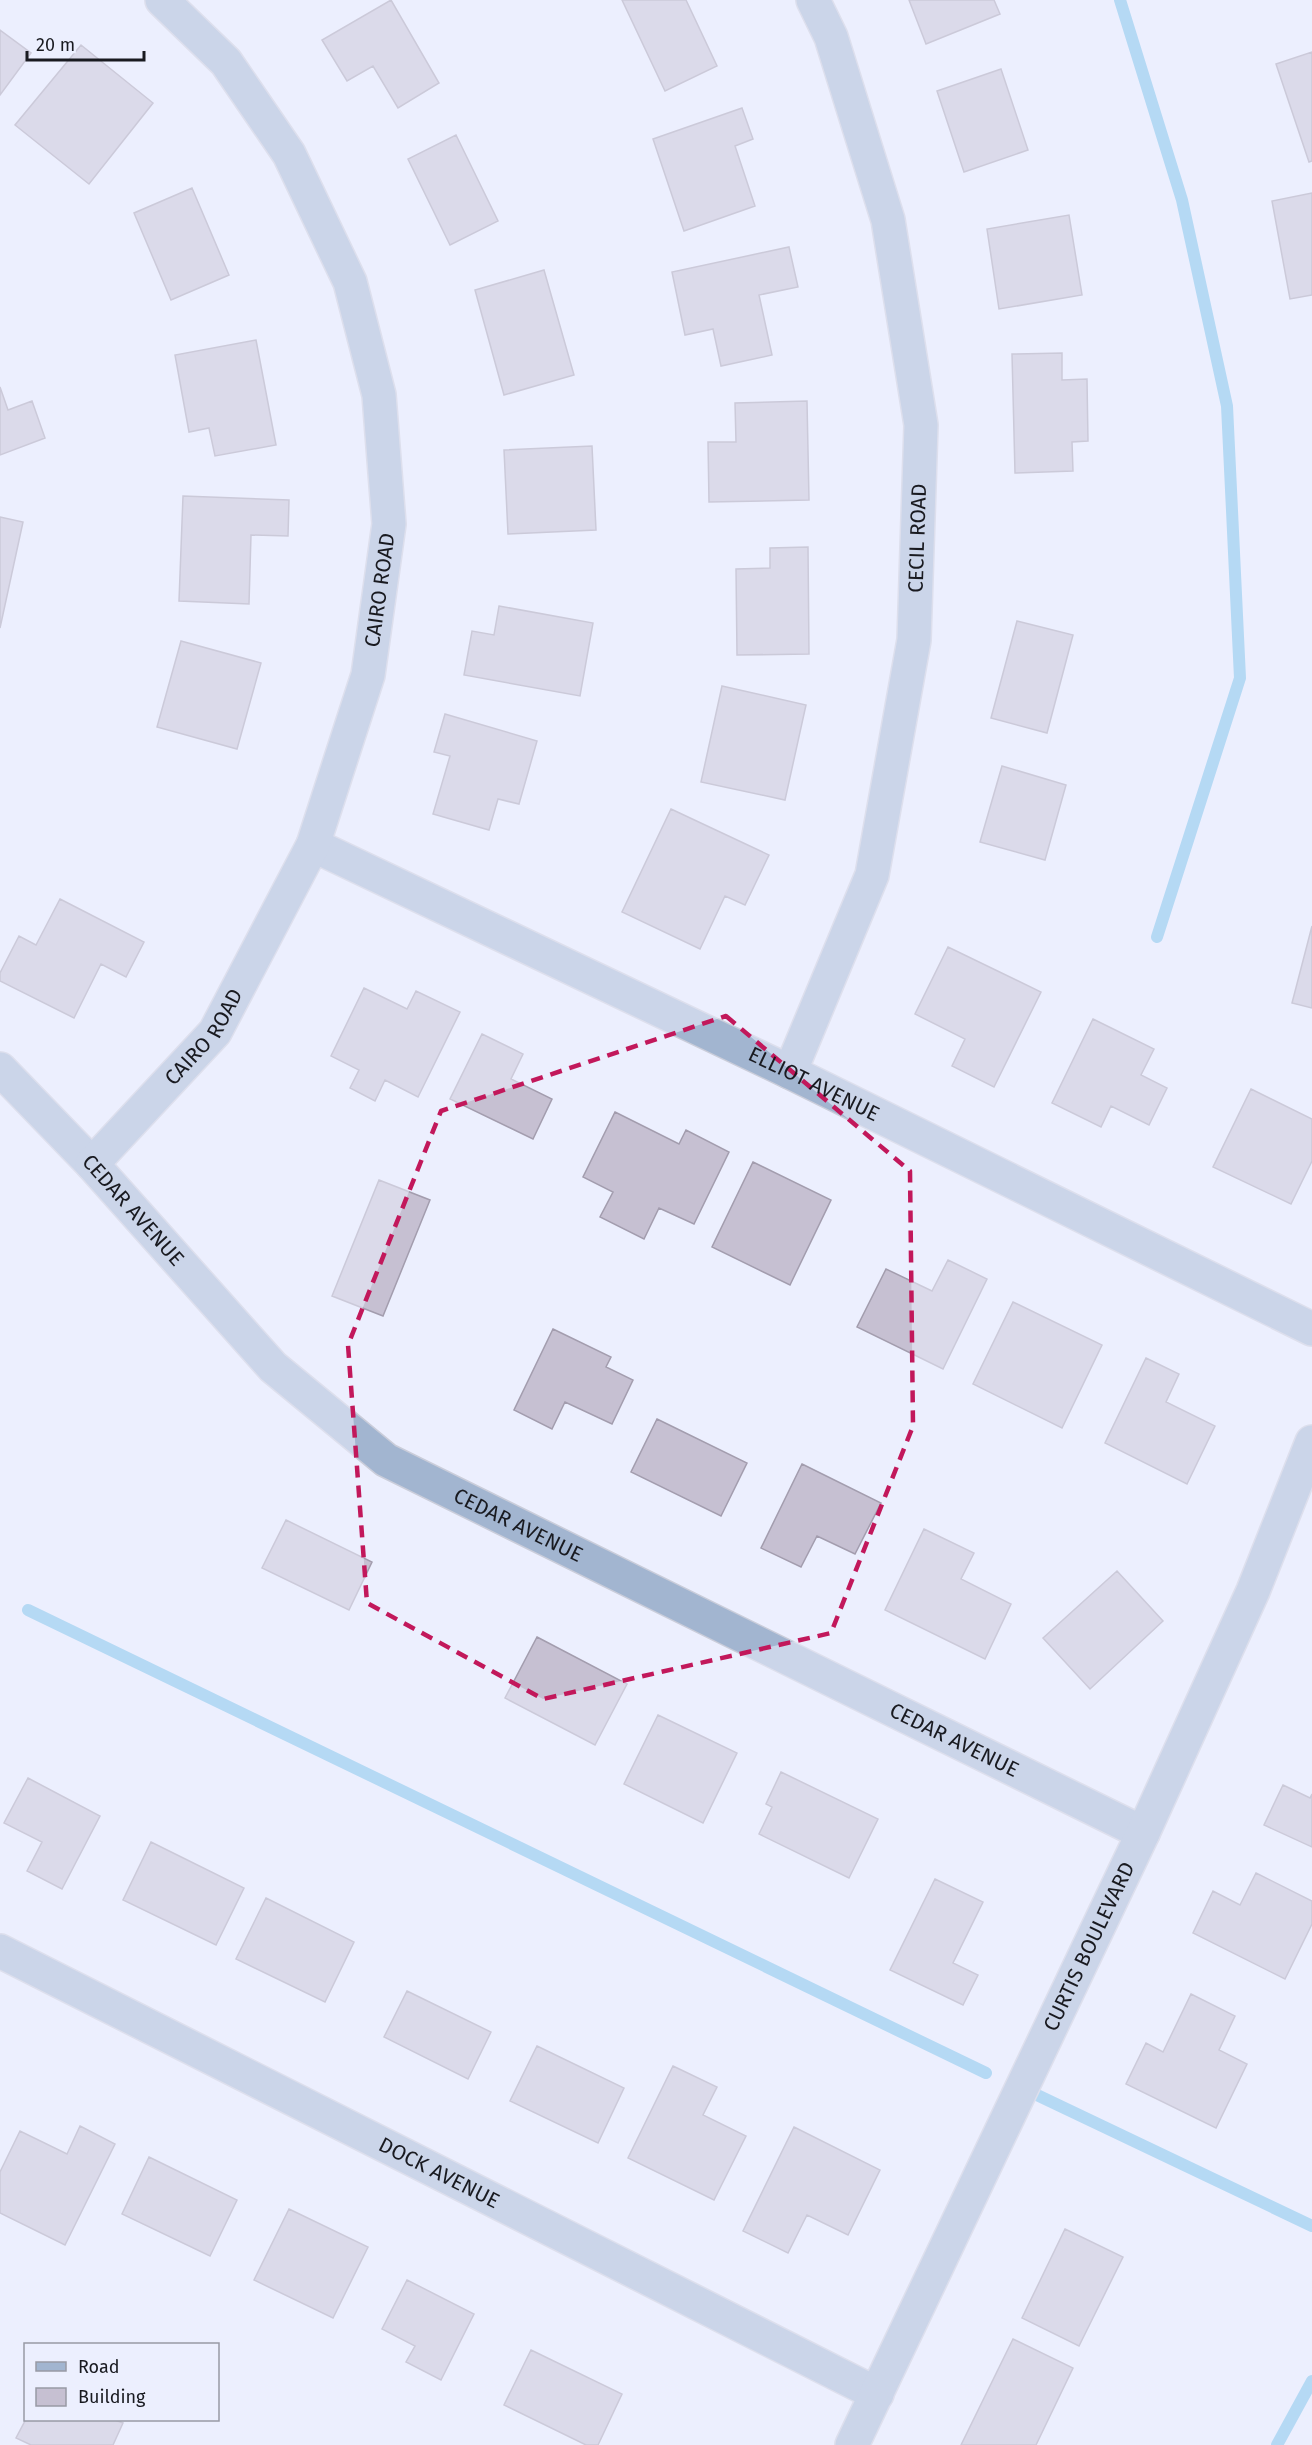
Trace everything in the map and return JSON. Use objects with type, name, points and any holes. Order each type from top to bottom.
[{"type":"street","name":"CAIRO ROAD","points":[[92,1164],[215,1032],[313,845],[368,675],[388,524],[379,395],[350,282],[289,154],[226,62],[162,0]]},
{"type":"street","name":"CECIL ROAD","points":[[790,1072],[872,875],[914,640],[921,425],[888,220],[831,37],[813,0]]},
{"type":"street","name":"ELLIOT AVENUE","points":[[313,845],[790,1072],[1312,1329]]},
{"type":"street","name":"CEDAR AVENUE","points":[[0,1069],[92,1164],[273,1366],[386,1460],[1143,1833]]},
{"type":"street","name":"CURTIS BOULEVARD","points":[[852,2445],[1143,1833],[1253,1591],[1312,1442]]},
{"type":"street","name":"DOCK AVENUE","points":[[0,1951],[877,2394]]},
{"type":"highlighted area","points":[[726,1016],[910,1171],[913,1426],[831,1633],[543,1699],[367,1603],[348,1345],[441,1111]]},
{"type":"building","points":[[391,0],[439,83],[398,108],[373,66],[347,81],[322,40]]},
{"type":"building","points":[[622,0],[686,0],[717,66],[665,91]]},
{"type":"building","points":[[909,0],[994,0],[1000,14],[926,44]]},
{"type":"building","points":[[0,30],[31,53],[0,95]]},
{"type":"building","points":[[81,45],[153,103],[89,184],[15,125]]},
{"type":"building","points":[[1312,52],[1312,161],[1309,162],[1276,64]]},
{"type":"building","points":[[1001,69],[1028,150],[964,172],[937,91]]},
{"type":"building","points":[[742,108],[753,139],[735,146],[755,206],[684,231],[653,139]]},
{"type":"building","points":[[456,135],[498,221],[450,245],[408,159]]},
{"type":"building","points":[[192,188],[229,275],[171,300],[134,213]]},
{"type":"building","points":[[1312,193],[1312,295],[1290,299],[1272,201]]},
{"type":"building","points":[[1069,215],[1082,295],[999,309],[987,229]]},
{"type":"building","points":[[789,247],[798,287],[759,295],[772,355],[721,366],[713,329],[685,335],[672,272]]},
{"type":"building","points":[[544,270],[574,375],[504,395],[475,290]]},
{"type":"building","points":[[256,340],[276,445],[215,456],[209,428],[189,432],[175,355]]},
{"type":"building","points":[[1062,353],[1062,380],[1087,379],[1088,441],[1072,442],[1073,471],[1015,473],[1012,354]]},
{"type":"building","points":[[0,387],[8,410],[32,401],[45,438],[0,455]]},
{"type":"building","points":[[807,401],[809,500],[709,502],[708,442],[736,442],[735,403]]},
{"type":"building","points":[[592,446],[596,530],[508,534],[504,450]]},
{"type":"building","points":[[183,496],[289,500],[288,536],[251,535],[249,604],[179,601]]},
{"type":"building","points":[[0,517],[23,522],[0,628]]},
{"type":"building","points":[[808,547],[809,654],[737,655],[736,569],[770,568],[770,548]]},
{"type":"building","points":[[499,606],[593,623],[580,696],[464,675],[472,631],[494,635]]},
{"type":"building","points":[[1017,621],[1073,635],[1047,733],[991,718]]},
{"type":"building","points":[[181,641],[261,663],[237,749],[157,727]]},
{"type":"building","points":[[722,686],[806,705],[785,800],[701,782]]},
{"type":"building","points":[[445,714],[537,741],[519,804],[498,799],[489,830],[433,814],[450,756],[434,752]]},
{"type":"building","points":[[1002,766],[1066,785],[1045,860],[980,842]]},
{"type":"building","points":[[671,809],[769,855],[745,905],[725,896],[700,949],[622,912]]},
{"type":"building","points":[[60,899],[144,942],[126,977],[101,964],[74,1018],[0,981],[0,973],[19,936],[36,945]]},
{"type":"building","points":[[1312,926],[1312,1008],[1292,1003]]},
{"type":"building","points":[[948,947],[1041,992],[994,1087],[952,1066],[965,1039],[915,1014]]},
{"type":"building","points":[[364,988],[407,1009],[416,991],[460,1012],[418,1097],[385,1080],[375,1101],[350,1088],[359,1070],[331,1056]]},
{"type":"building","points":[[1093,1019],[1154,1049],[1141,1075],[1167,1088],[1149,1125],[1111,1106],[1101,1127],[1052,1103]]},
{"type":"building","points":[[482,1034],[523,1054],[511,1079],[552,1099],[533,1139],[450,1099]]},
{"type":"building","points":[[1251,1089],[1312,1119],[1312,1161],[1291,1204],[1213,1167]]},
{"type":"building","points":[[615,1112],[679,1144],[686,1130],[729,1152],[694,1224],[659,1208],[644,1239],[600,1217],[613,1192],[583,1177]]},
{"type":"building","points":[[753,1162],[831,1200],[790,1285],[712,1247]]},
{"type":"building","points":[[379,1180],[430,1200],[383,1316],[332,1296]]},
{"type":"building","points":[[948,1260],[987,1279],[943,1369],[857,1327],[886,1269],[932,1291]]},
{"type":"building","points":[[1013,1302],[1102,1345],[1062,1428],[973,1384]]},
{"type":"building","points":[[553,1329],[611,1357],[606,1367],[633,1380],[612,1424],[565,1402],[552,1429],[514,1410]]},
{"type":"building","points":[[1146,1358],[1179,1374],[1166,1402],[1215,1426],[1187,1484],[1105,1443]]},
{"type":"building","points":[[657,1419],[747,1463],[721,1516],[631,1472]]},
{"type":"building","points":[[802,1464],[881,1503],[855,1554],[817,1536],[801,1567],[761,1548]]},
{"type":"building","points":[[286,1520],[372,1562],[349,1610],[262,1568]]},
{"type":"building","points":[[924,1529],[974,1553],[961,1579],[1011,1604],[985,1659],[885,1610]]},
{"type":"building","points":[[1117,1571],[1163,1621],[1090,1689],[1043,1638]]},
{"type":"building","points":[[537,1637],[627,1684],[595,1745],[505,1698]]},
{"type":"building","points":[[658,1715],[737,1753],[703,1823],[624,1784]]},
{"type":"building","points":[[781,1772],[878,1819],[849,1878],[759,1834],[772,1807],[766,1804]]},
{"type":"building","points":[[28,1778],[100,1816],[62,1889],[27,1871],[42,1842],[4,1823]]},
{"type":"building","points":[[1283,1785],[1310,1798],[1312,1794],[1312,1847],[1264,1825]]},
{"type":"building","points":[[151,1842],[244,1888],[216,1945],[123,1900]]},
{"type":"building","points":[[1256,1873],[1312,1901],[1312,1924],[1285,1979],[1193,1933],[1213,1891],[1240,1905]]},
{"type":"building","points":[[935,1879],[983,1902],[953,1963],[978,1975],[963,2005],[890,1970]]},
{"type":"building","points":[[266,1898],[354,1942],[325,2002],[236,1959]]},
{"type":"building","points":[[407,1991],[491,2032],[468,2079],[384,2037]]},
{"type":"building","points":[[1191,1994],[1235,2016],[1219,2050],[1247,2064],[1216,2128],[1126,2084],[1146,2043],[1163,2052]]},
{"type":"building","points":[[537,2046],[624,2088],[598,2143],[510,2101]]},
{"type":"building","points":[[673,2066],[717,2087],[703,2115],[746,2136],[714,2200],[628,2158]]},
{"type":"building","points":[[80,2126],[115,2144],[65,2245],[0,2213],[0,2172],[20,2131],[67,2154]]},
{"type":"building","points":[[794,2127],[880,2170],[848,2235],[807,2215],[788,2253],[743,2231]]},
{"type":"building","points":[[149,2157],[237,2200],[210,2256],[122,2214]]},
{"type":"building","points":[[289,2209],[368,2247],[333,2318],[254,2280]]},
{"type":"building","points":[[1065,2229],[1123,2257],[1079,2346],[1022,2318]]},
{"type":"building","points":[[407,2280],[474,2314],[441,2380],[406,2362],[415,2346],[382,2329]]},
{"type":"building","points":[[1013,2339],[1073,2368],[1036,2445],[961,2445]]},
{"type":"building","points":[[531,2350],[622,2394],[598,2445],[586,2445],[504,2405]]},
{"type":"building","points":[[25,2421],[118,2421],[123,2423],[113,2445],[31,2445],[16,2438]]},
{"type":"waterway","points":[[1120,0],[1182,200],[1227,406],[1240,678],[1157,937]]},
{"type":"waterway","points":[[28,1610],[986,2073]]},
{"type":"waterway","points":[[1037,2095],[1312,2226]]},
{"type":"waterway","points":[[1277,2445],[1312,2381]]}]
